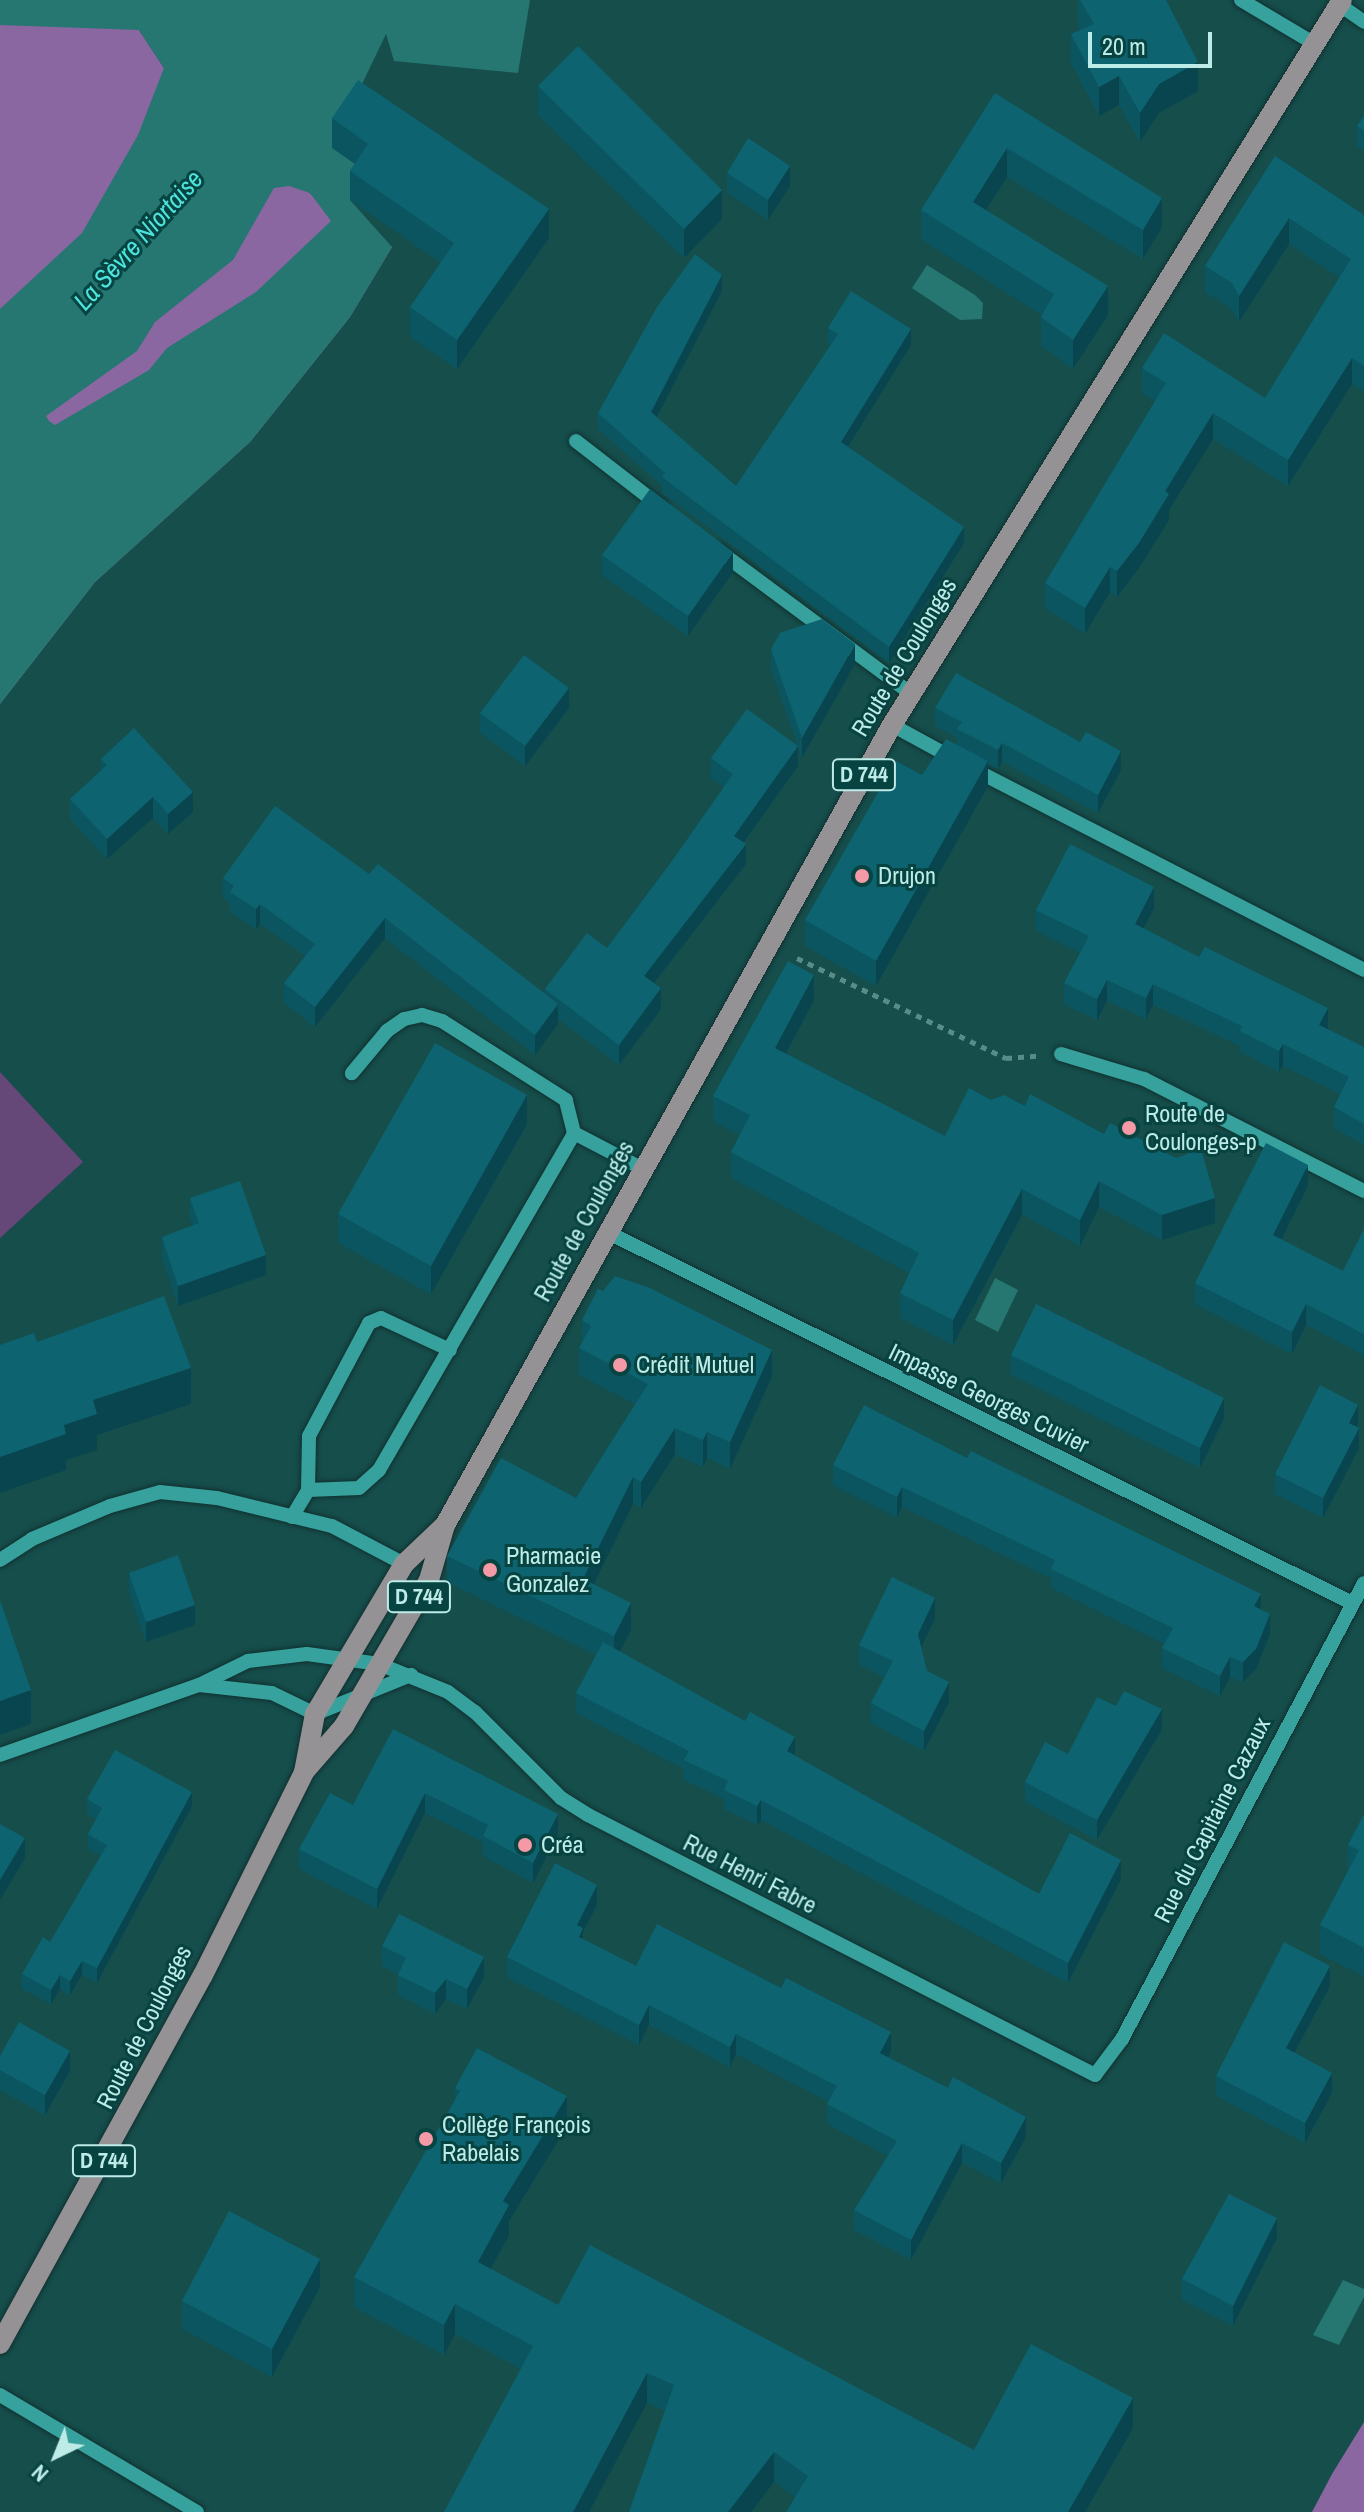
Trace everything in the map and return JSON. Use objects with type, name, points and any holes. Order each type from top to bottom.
[{"type":"main road","name":"Route de Coulonges","points":[[304,1772],[327,1750],[429,1580],[445,1525],[910,693],[1341,2]]},
{"type":"main road","name":"Route de Coulonges","points":[[0,2344],[203,1975],[304,1772],[315,1714],[404,1564],[445,1525]]},
{"type":"street","points":[[1241,0],[1315,44]]},
{"type":"street","points":[[1341,2],[1364,22]]},
{"type":"street","points":[[576,441],[674,516]]},
{"type":"street","points":[[710,544],[910,693]]},
{"type":"street","points":[[892,725],[1364,970]]},
{"type":"street","points":[[308,1490],[359,1488],[371,1480],[450,1350],[574,1133],[566,1100],[442,1021],[422,1015],[404,1019],[387,1031],[352,1073]]},
{"type":"street","points":[[1061,1054],[1144,1079],[1364,1191]]},
{"type":"street","points":[[574,1133],[643,1169]]},
{"type":"street","name":"Impasse Georges Cuvier","points":[[607,1232],[1352,1603]]},
{"type":"street","points":[[292,1517],[308,1490],[309,1436],[369,1323],[381,1318],[450,1350]]},
{"type":"street","points":[[0,1560],[84,1517],[160,1492],[292,1517],[363,1539],[404,1564]]},
{"type":"street","name":"Rue du Capitaine Cazaux","points":[[1095,2075],[1122,2039],[1364,1583]]},
{"type":"street","name":"Rue Henri Fabre","points":[[0,1755],[199,1685],[248,1661],[276,1656],[351,1657],[379,1664],[411,1675],[475,1712],[561,1798],[588,1815],[1095,2075]]},
{"type":"street","points":[[199,1685],[272,1693],[315,1714],[411,1675]]},
{"type":"street","points":[[0,2395],[197,2512]]},
{"type":"path","points":[[772,944],[1006,1058],[1061,1054]]},
{"type":"shaded area","points":[[0,0],[139,30],[164,68],[346,224],[392,247],[350,317],[250,442],[95,582],[0,704]]},
{"type":"shaded area","points":[[0,1072],[83,1162],[0,1238]]},
{"type":"shaded area","points":[[1364,2422],[1364,2512],[1312,2512],[1332,2474]]},
{"type":"water","name":"La Sèvre Niortaise","points":[[0,0],[530,0],[518,73],[394,61],[386,34],[332,147],[368,173],[350,200],[392,247],[350,317],[250,442],[95,582],[0,704],[0,309],[82,233],[138,135],[164,68],[139,30],[0,25]],"holes":[[[289,186],[310,193],[331,221],[256,292],[167,348],[149,370],[55,425],[49,421],[46,416],[137,351],[155,322],[233,260],[274,188]]]},
{"type":"water","points":[[927,265],[975,295],[983,303],[982,319],[960,320],[912,288]]},
{"type":"water","points":[[995,1278],[1018,1290],[998,1332],[975,1320]]},
{"type":"water","points":[[1343,2280],[1364,2289],[1364,2297],[1339,2345],[1313,2335]]},
{"type":"building","points":[[1080,0],[1166,0],[1198,62],[1159,84],[1140,113],[1119,76],[1099,87],[1071,34],[1094,24]]},
{"type":"building","points":[[578,46],[722,190],[684,229],[538,86]]},
{"type":"building","points":[[358,80],[549,209],[457,340],[410,307],[454,243],[350,171],[368,144],[332,118]]},
{"type":"building","points":[[995,93],[1162,198],[1143,230],[1007,148],[973,202],[1108,286],[1073,340],[1041,317],[1054,294],[921,210]]},
{"type":"building","points":[[1364,116],[1364,131],[1357,126]]},
{"type":"building","points":[[748,138],[790,166],[768,200],[727,173]]},
{"type":"building","points":[[1275,156],[1364,215],[1364,366],[1352,358],[1288,460],[1213,413],[1165,491],[1169,494],[1139,543],[1117,571],[1110,567],[1085,608],[1045,583],[1166,383],[1142,368],[1164,333],[1265,398],[1351,259],[1289,218],[1239,296],[1232,283],[1205,266]]},
{"type":"building","points":[[695,254],[722,275],[651,412],[736,486],[838,334],[828,328],[851,291],[911,329],[841,442],[964,527],[889,647],[662,477],[665,473],[598,413],[657,307]]},
{"type":"building","points":[[650,489],[733,552],[688,616],[602,555]]},
{"type":"building","points":[[822,619],[855,644],[802,738],[771,649],[780,633]]},
{"type":"building","points":[[524,655],[569,688],[525,746],[480,713]]},
{"type":"building","points":[[956,673],[1080,742],[1086,732],[1121,751],[1098,795],[1002,743],[998,750],[957,729],[962,722],[935,708]]},
{"type":"building","points":[[747,709],[798,746],[734,836],[746,844],[644,976],[661,988],[619,1045],[545,989],[587,933],[607,948],[672,861],[733,774],[711,758]]},
{"type":"building","points":[[134,728],[193,792],[168,814],[153,797],[107,839],[70,799],[107,765],[101,759]]},
{"type":"building","points":[[946,739],[988,761],[876,961],[805,920],[896,761],[922,775]]},
{"type":"building","points":[[275,806],[369,874],[378,864],[558,1004],[535,1035],[385,918],[315,1007],[284,983],[315,944],[260,904],[256,909],[230,892],[234,886],[223,878]]},
{"type":"building","points":[[1070,844],[1154,887],[1135,924],[1199,957],[1205,947],[1328,1008],[1319,1025],[1364,1047],[1364,1124],[1334,1107],[1349,1077],[1283,1044],[1279,1051],[1240,1031],[1242,1026],[1153,984],[1146,998],[1107,980],[1097,999],[1064,983],[1089,936],[1036,910]]},
{"type":"building","points":[[788,961],[814,975],[775,1048],[945,1136],[969,1088],[991,1100],[1004,1095],[1025,1106],[1030,1094],[1104,1134],[1110,1123],[1176,1158],[1201,1149],[1215,1198],[1162,1215],[1099,1181],[1080,1220],[1022,1189],[953,1320],[900,1293],[919,1253],[731,1152],[750,1115],[713,1096]]},
{"type":"building","points":[[435,1043],[527,1095],[431,1266],[338,1214]]},
{"type":"building","points":[[1266,1143],[1308,1165],[1273,1235],[1343,1271],[1364,1229],[1364,1334],[1306,1304],[1292,1332],[1195,1283]]},
{"type":"building","points":[[240,1181],[266,1255],[178,1286],[162,1237],[199,1223],[190,1198]]},
{"type":"building","points":[[615,1276],[650,1288],[772,1350],[730,1442],[707,1432],[703,1440],[675,1428],[641,1482],[633,1477],[583,1579],[631,1603],[614,1636],[447,1556],[501,1458],[576,1498],[648,1384],[579,1348],[591,1326],[582,1320],[598,1289],[603,1291]]},
{"type":"building","points":[[164,1296],[191,1368],[93,1400],[97,1414],[64,1425],[66,1434],[0,1457],[0,1345],[34,1333],[37,1342]]},
{"type":"building","points":[[1036,1304],[1224,1398],[1200,1448],[1011,1355]]},
{"type":"building","points":[[1320,1385],[1358,1405],[1349,1423],[1359,1428],[1323,1498],[1275,1474]]},
{"type":"building","points":[[864,1405],[967,1458],[971,1451],[1261,1594],[1254,1606],[1270,1614],[1256,1649],[1243,1662],[1230,1657],[1220,1676],[1162,1648],[1173,1628],[1051,1569],[1055,1560],[902,1487],[897,1497],[833,1465]]},
{"type":"building","points":[[178,1555],[195,1605],[146,1622],[129,1573]]},
{"type":"building","points":[[892,1577],[935,1598],[918,1634],[927,1671],[949,1682],[924,1731],[871,1703],[893,1661],[859,1645]]},
{"type":"building","points":[[0,1600],[31,1690],[0,1701]]},
{"type":"building","points":[[603,1642],[745,1721],[750,1712],[795,1737],[787,1751],[1039,1894],[1070,1833],[1121,1860],[1068,1963],[761,1800],[757,1806],[724,1790],[728,1781],[684,1760],[689,1751],[576,1693]]},
{"type":"building","points":[[1124,1691],[1162,1709],[1097,1820],[1025,1782],[1045,1742],[1068,1754],[1097,1697],[1116,1706]]},
{"type":"building","points":[[393,1729],[558,1814],[533,1863],[483,1836],[488,1825],[425,1793],[377,1889],[299,1849],[330,1793],[353,1805]]},
{"type":"building","points":[[115,1750],[192,1792],[97,1968],[82,1961],[70,1981],[60,1975],[51,1990],[22,1974],[43,1937],[50,1942],[107,1845],[88,1834],[102,1808],[87,1799]]},
{"type":"building","points":[[1364,1814],[1364,1948],[1320,1925],[1359,1850],[1348,1845]]},
{"type":"building","points":[[0,1824],[25,1838],[0,1880]]},
{"type":"building","points":[[555,1863],[597,1885],[577,1925],[583,1928],[579,1937],[636,1966],[657,1924],[781,1988],[786,1978],[891,2032],[880,2053],[948,2088],[953,2077],[1026,2117],[1001,2163],[962,2143],[911,2240],[854,2210],[897,2141],[827,2104],[837,2086],[736,2034],[730,2047],[649,2005],[639,2025],[507,1957]]},
{"type":"building","points":[[399,1914],[484,1957],[467,1989],[446,1979],[435,1993],[398,1975],[406,1958],[382,1946]]},
{"type":"building","points":[[1284,1942],[1330,1966],[1286,2048],[1332,2073],[1305,2123],[1216,2076]]},
{"type":"building","points":[[19,2022],[70,2051],[45,2095],[0,2070],[0,2056]]},
{"type":"building","points":[[477,2048],[567,2096],[503,2201],[509,2205],[478,2262],[558,2305],[590,2245],[974,2450],[1031,2344],[1133,2398],[1068,2512],[786,2512],[808,2476],[774,2452],[728,2512],[629,2512],[674,2385],[647,2373],[573,2512],[444,2512],[533,2346],[455,2304],[444,2325],[354,2277],[460,2091],[455,2088]]},
{"type":"building","points":[[1229,2194],[1277,2218],[1233,2306],[1182,2279]]},
{"type":"building","points":[[229,2211],[320,2259],[272,2349],[182,2301]]},
{"type":"place","name":"Drujon","points":[[862,876]]},
{"type":"place","name":"Route de Coulonges-p","points":[[1129,1128]]},
{"type":"place","name":"Crédit Mutuel","points":[[620,1365]]},
{"type":"place","name":"Pharmacie Gonzalez","points":[[490,1570]]},
{"type":"place","name":"Créa","points":[[525,1845]]},
{"type":"place","name":"Collège François Rabelais","points":[[426,2139]]}]
